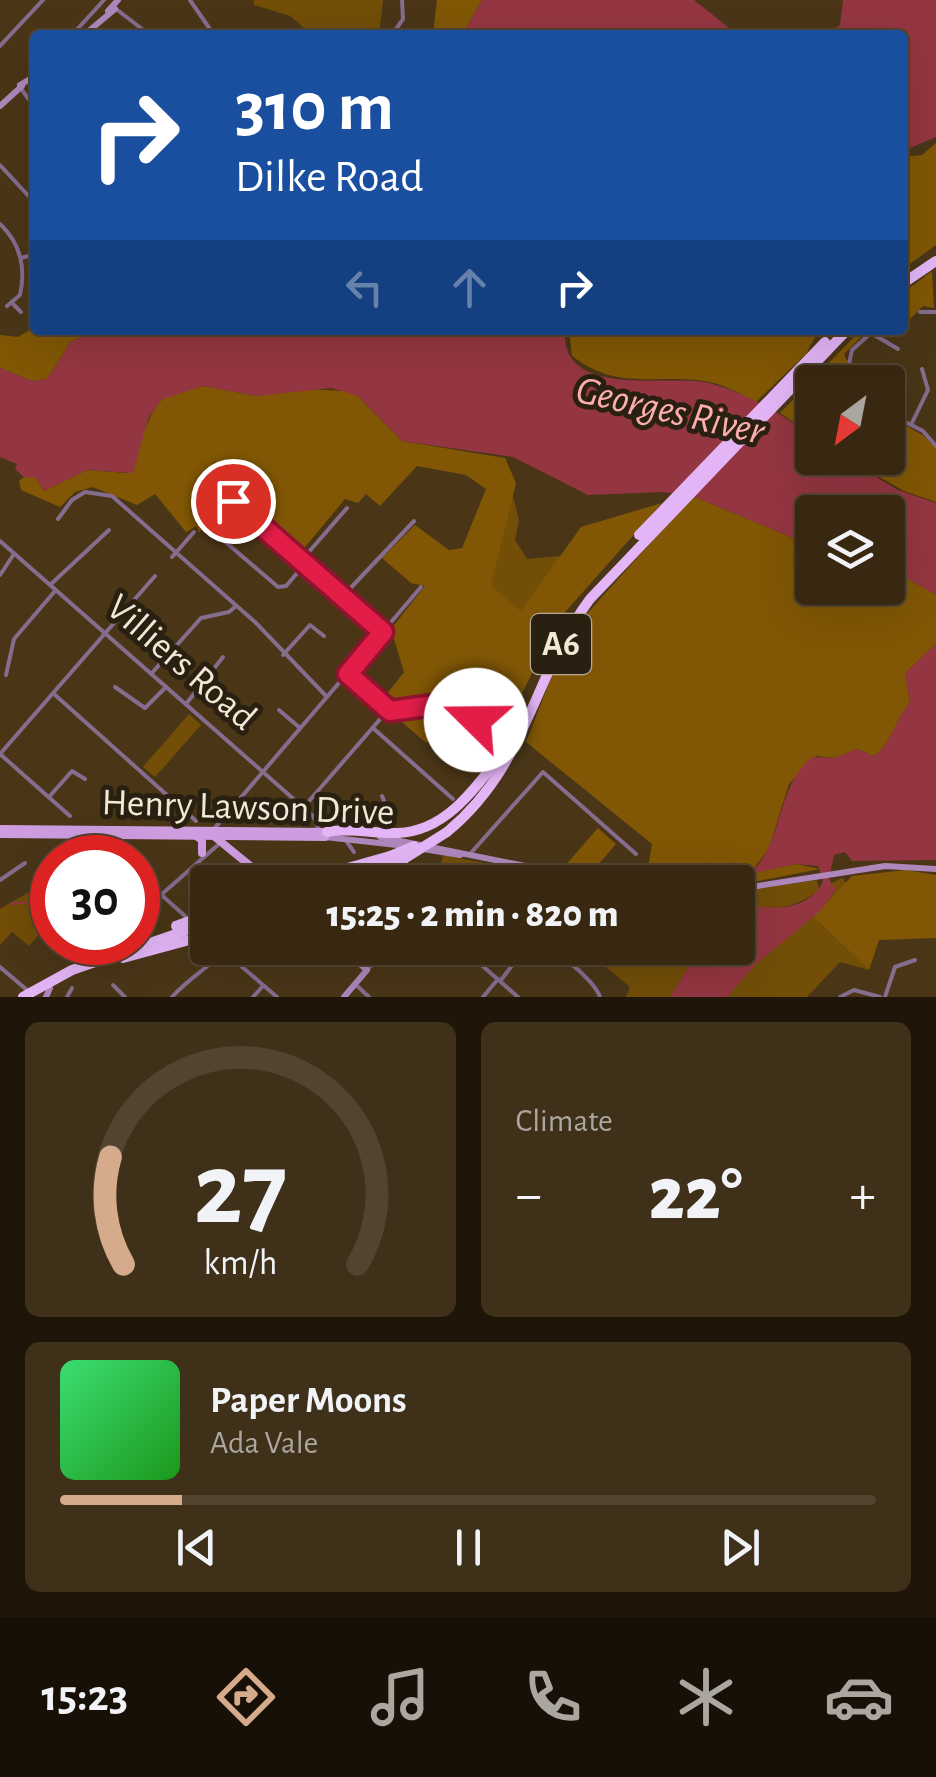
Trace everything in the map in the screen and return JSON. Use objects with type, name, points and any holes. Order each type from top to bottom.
[{"type":"highway","points":[[908,276],[936,257]]},
{"type":"highway","name":"A6","points":[[378,865],[398,858],[443,828],[481,790],[512,742],[571,615],[834,335]]},
{"type":"highway","name":"A6","points":[[811,361],[841,335]]},
{"type":"highway","name":"A6","points":[[382,865],[443,828],[494,784],[518,746],[574,622],[657,522]]},
{"type":"highway","points":[[443,828],[451,797]]},
{"type":"highway","name":"A6","points":[[324,833],[388,834],[443,828]]},
{"type":"highway","points":[[369,865],[398,858]]},
{"type":"highway","points":[[387,865],[398,858]]},
{"type":"highway","points":[[160,932],[190,921]]},
{"type":"highway","points":[[72,970],[190,934]]},
{"type":"highway","points":[[32,996],[190,935]]},
{"type":"highway","points":[[32,996],[83,965]]},
{"type":"main road","points":[[89,30],[115,4]]},
{"type":"main road","points":[[0,104],[30,80]]},
{"type":"main road","name":"Henry Lawson Drive","points":[[0,832],[324,833],[418,845],[520,865]]},
{"type":"main road","name":"Henry Lawson Drive","points":[[102,832],[195,836],[212,832],[324,833],[469,855]]},
{"type":"main road","points":[[212,832],[247,865]]},
{"type":"main road","points":[[228,847],[230,835]]},
{"type":"main road","points":[[195,836],[202,840],[202,853]]},
{"type":"main road","points":[[755,887],[898,865],[936,869]]},
{"type":"main road","points":[[344,997],[367,970],[361,965]]},
{"type":"street","points":[[0,46],[43,0]]},
{"type":"street","points":[[190,0],[211,30]]},
{"type":"street","points":[[395,30],[404,13],[402,0]]},
{"type":"street","points":[[79,30],[115,4],[144,30]]},
{"type":"street","points":[[404,13],[414,14]]},
{"type":"street","points":[[20,88],[30,101]]},
{"type":"street","points":[[0,165],[30,197]]},
{"type":"street","points":[[0,224],[22,258],[21,290],[10,305],[20,312]]},
{"type":"street","points":[[22,258],[30,256]]},
{"type":"street","points":[[920,312],[936,312]]},
{"type":"street","points":[[852,365],[854,348],[869,335]]},
{"type":"street","points":[[874,335],[898,349]]},
{"type":"street","points":[[911,425],[928,390],[922,370]]},
{"type":"street","points":[[905,422],[936,446]]},
{"type":"street","points":[[58,519],[77,496],[104,492],[236,606],[327,698]]},
{"type":"street","points":[[233,501],[383,632]]},
{"type":"street","points":[[222,540],[278,587],[286,586],[347,508]]},
{"type":"street","points":[[342,596],[414,520]]},
{"type":"street","points":[[50,585],[109,530]]},
{"type":"street","points":[[174,555],[194,532]]},
{"type":"street","name":"Villiers Road","points":[[0,541],[303,808],[324,833]]},
{"type":"street","points":[[0,574],[14,554]]},
{"type":"street","points":[[70,816],[0,754],[155,576]]},
{"type":"street","points":[[195,865],[212,832],[420,587]]},
{"type":"street","points":[[6,675],[13,641],[56,590]]},
{"type":"street","points":[[151,674],[200,618],[229,612],[236,606]]},
{"type":"street","points":[[283,654],[315,623],[324,636]]},
{"type":"street","points":[[186,704],[223,657]]},
{"type":"street","points":[[348,674],[388,710]]},
{"type":"street","points":[[115,688],[145,708],[166,687]]},
{"type":"street","points":[[52,694],[196,820]]},
{"type":"street","points":[[303,808],[388,710],[456,702],[494,729]]},
{"type":"street","points":[[280,710],[300,728]]},
{"type":"street","points":[[466,752],[456,742],[478,717]]},
{"type":"street","points":[[373,728],[451,797]]},
{"type":"street","points":[[49,797],[72,771],[84,779]]},
{"type":"street","points":[[469,855],[542,772],[636,854]]},
{"type":"street","points":[[382,796],[387,805],[388,834],[418,845]]},
{"type":"street","points":[[346,838],[354,852]]},
{"type":"street","points":[[195,865],[215,845],[228,847]]},
{"type":"street","points":[[0,880],[25,863]]},
{"type":"street","points":[[185,916],[162,895],[190,870]]},
{"type":"street","points":[[483,997],[526,951],[536,948],[561,958],[600,997]]},
{"type":"street","points":[[840,997],[854,990],[883,997],[895,967],[915,960]]},
{"type":"street","points":[[172,997],[205,965]]},
{"type":"street","points":[[240,965],[276,997]]},
{"type":"street","points":[[367,970],[372,965]]},
{"type":"street","points":[[482,965],[518,997]]},
{"type":"street","points":[[0,967],[32,996]]},
{"type":"street","points":[[355,984],[369,997]]},
{"type":"street","points":[[113,985],[125,997]]},
{"type":"street","points":[[253,997],[263,985]]},
{"type":"street","points":[[66,997],[72,988]]},
{"type":"shaded area","points":[[254,0],[383,0],[380,30],[306,30],[290,16],[254,5]]},
{"type":"shaded area","points":[[437,0],[482,0],[465,30],[434,30]]},
{"type":"shaded area","points":[[936,143],[936,245],[908,265],[908,156],[922,155]]},
{"type":"shaded area","points":[[932,271],[934,308],[923,306],[908,321],[908,289]]},
{"type":"shaded area","points":[[30,330],[30,335],[85,335],[71,342],[47,379],[32,381],[0,368],[0,335],[18,337]]},
{"type":"shaded area","points":[[570,335],[818,335],[806,354],[756,402],[711,382],[605,374],[572,356]]},
{"type":"shaded area","points":[[856,335],[863,335],[844,354],[849,365],[827,365]]},
{"type":"shaded area","points":[[203,386],[258,396],[302,389],[346,391],[358,396],[402,441],[505,458],[516,483],[491,586],[521,611],[581,527],[662,503],[558,620],[505,728],[465,695],[392,709],[382,700],[404,672],[391,629],[425,586],[411,583],[382,558],[415,525],[449,550],[462,548],[486,489],[466,475],[417,466],[380,506],[366,494],[358,503],[345,499],[300,553],[233,494],[199,533],[196,526],[186,532],[155,494],[137,505],[93,487],[75,492],[60,507],[21,490],[19,481],[24,477],[35,477],[44,491],[87,470],[126,473],[158,404],[167,397]]},
{"type":"shaded area","points":[[795,398],[795,423],[780,413]]},
{"type":"shaded area","points":[[905,425],[936,448],[936,502],[904,491],[876,475],[905,475]]},
{"type":"shaded area","points":[[512,493],[519,520],[515,540],[527,559],[560,556],[500,728],[391,632]]},
{"type":"shaded area","points":[[693,496],[795,539],[795,605],[905,605],[905,577],[936,595],[936,644],[905,673],[910,702],[880,751],[874,756],[857,749],[835,758],[816,756],[789,784],[769,848],[755,867],[644,865],[649,862],[652,844],[526,742],[560,655],[583,618]]},
{"type":"shaded area","points":[[459,705],[426,743],[395,716]]},
{"type":"shaded area","points":[[189,714],[201,725],[155,777],[143,767]]},
{"type":"shaded area","points":[[598,828],[616,844],[598,865],[566,865]]},
{"type":"shaded area","points":[[443,855],[494,865],[441,865]]},
{"type":"shaded area","points":[[796,864],[820,869],[755,882],[755,872]]},
{"type":"shaded area","points":[[906,870],[936,875],[936,938],[879,940],[869,970],[813,917],[852,876]]},
{"type":"shaded area","points":[[842,878],[848,885],[819,923],[869,970],[840,962],[807,997],[727,997],[754,965],[820,911],[834,892],[832,883]]},
{"type":"shaded area","points":[[817,880],[819,890],[792,905],[772,908],[755,906],[755,889]]},
{"type":"shaded area","points":[[30,891],[29,946],[12,932],[0,945],[0,909]]},
{"type":"shaded area","points":[[603,965],[690,965],[670,997],[626,997],[630,987]]},
{"type":"water","points":[[482,0],[694,0],[732,30],[465,30]]},
{"type":"water","points":[[843,0],[936,0],[936,137],[908,149],[908,30],[832,30],[840,25]]},
{"type":"water","name":"Georges River","points":[[85,335],[566,335],[568,352],[580,367],[598,375],[709,383],[763,405],[795,425],[795,475],[873,475],[898,490],[936,503],[936,595],[905,577],[905,495],[795,495],[795,539],[693,496],[663,492],[588,495],[513,457],[402,441],[358,396],[331,388],[258,396],[203,386],[161,400],[148,419],[133,473],[87,470],[44,491],[35,477],[25,478],[15,469],[17,464],[0,457],[0,368],[32,381],[47,379],[71,342]]},
{"type":"water","points":[[936,644],[936,860],[852,861],[845,852],[834,855],[829,879],[836,890],[820,911],[755,965],[755,905],[776,908],[799,903],[809,898],[823,880],[818,866],[795,864],[755,873],[792,784],[812,757],[835,758],[857,749],[874,756],[880,751],[910,702],[905,673]]},
{"type":"water","points":[[690,965],[755,965],[727,997],[670,997]]},
{"type":"waterway","points":[[11,904],[30,902]]},
{"type":"route","points":[[233,501],[383,632],[348,674],[390,711],[456,702],[464,704],[478,717],[476,720]]}]
